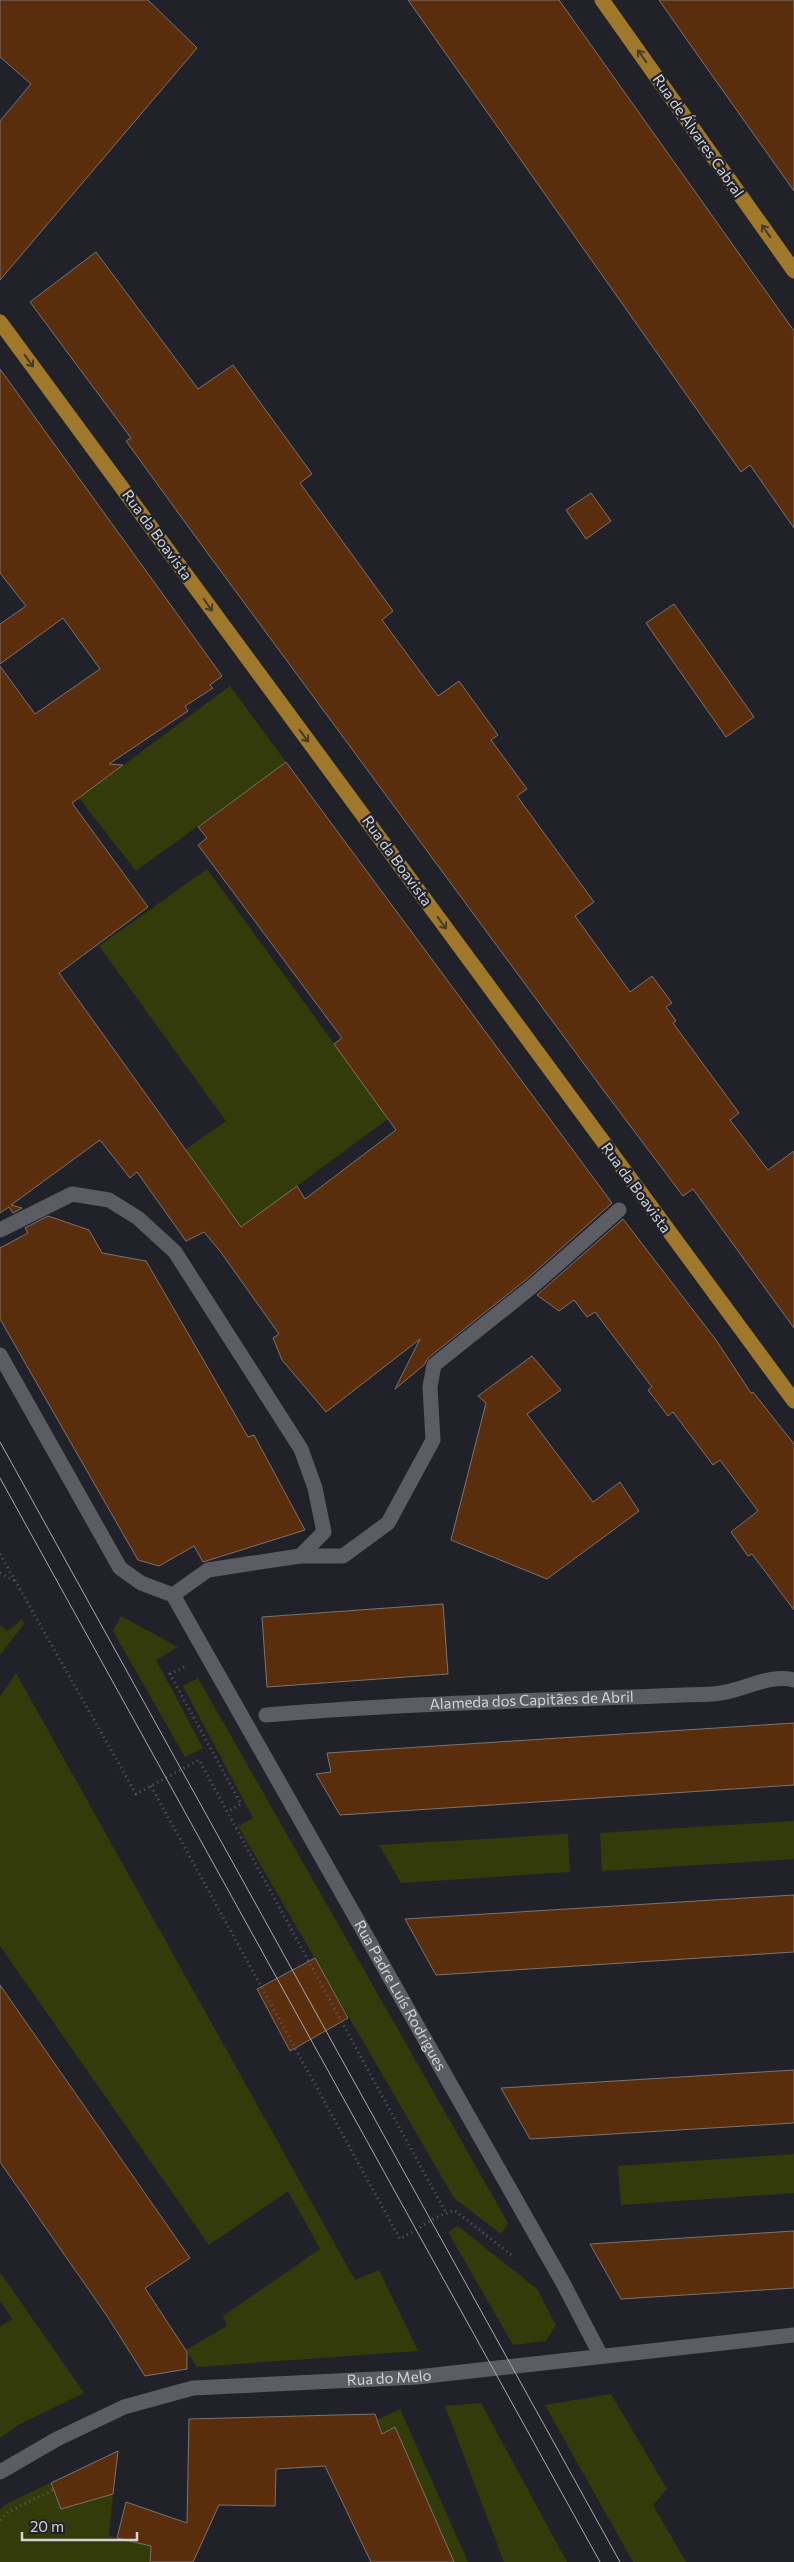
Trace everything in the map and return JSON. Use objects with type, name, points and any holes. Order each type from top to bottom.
[{"type":"main road","name":"Rua de Álvares Cabral","points":[[602,0],[794,271]]},
{"type":"main road","name":"Rua da Boavista","points":[[0,322],[794,1401]]},
{"type":"street","points":[[0,1230],[72,1194],[109,1200],[138,1218],[174,1252],[301,1449],[316,1488],[324,1532],[300,1556]]},
{"type":"street","points":[[0,1356],[120,1568],[141,1583],[173,1594],[208,1570],[300,1556],[343,1556],[388,1523],[433,1440],[430,1387],[434,1365],[534,1285],[618,1210]]},
{"type":"street","name":"Rua Padre Luís Rodrigues","points":[[173,1594],[558,2275],[601,2356]]},
{"type":"street","name":"Alameda dos Capitães de Abril","points":[[266,1715],[522,1699],[716,1694],[781,1677],[794,1680]]},
{"type":"street","name":"Rua do Melo","points":[[0,2472],[57,2439],[124,2407],[193,2388],[418,2377],[794,2335]]},
{"type":"path","points":[[0,1554],[136,1794],[199,1760],[446,2213]]},
{"type":"path","points":[[0,1573],[15,1582]]},
{"type":"path","points":[[186,1666],[170,1674],[241,1804],[227,1812]]},
{"type":"path","points":[[152,1786],[400,2239],[435,2218],[454,2210],[519,2261]]},
{"type":"path","points":[[0,2520],[8,2512],[53,2490]]},
{"type":"green space","points":[[230,686],[286,762],[136,871],[79,798]]},
{"type":"green space","points":[[207,869],[352,1068],[407,1105],[241,1227],[185,1150],[226,1121],[99,946]]},
{"type":"green space","points":[[121,1616],[178,1647],[156,1660],[203,1748],[185,1757],[113,1631]]},
{"type":"green space","points":[[22,1619],[24,1624],[0,1655],[0,1625],[8,1631]]},
{"type":"green space","points":[[16,1673],[355,2280],[379,2270],[418,2351],[197,2367],[186,2350],[227,2326],[223,2316],[320,2249],[288,2191],[209,2245],[0,1946],[0,1697]]},
{"type":"green space","points":[[198,1678],[508,2223],[501,2234],[454,2198],[238,1826],[253,1818],[183,1686]]},
{"type":"green space","points":[[794,1821],[794,1859],[602,1871],[600,1833]]},
{"type":"green space","points":[[568,1834],[570,1872],[401,1883],[379,1845]]},
{"type":"green space","points":[[794,2154],[794,2193],[621,2205],[618,2166]]},
{"type":"green space","points":[[458,2226],[537,2289],[556,2325],[546,2341],[513,2345],[448,2232]]},
{"type":"green space","points":[[0,2272],[84,2393],[18,2425],[0,2438],[0,2327],[12,2319],[0,2301]]},
{"type":"green space","points":[[611,2394],[667,2489],[653,2505],[686,2562],[633,2562],[545,2405]]},
{"type":"green space","points":[[481,2403],[567,2562],[504,2562],[445,2406]]},
{"type":"green space","points":[[400,2409],[468,2562],[454,2562],[395,2428],[383,2434],[377,2420]]},
{"type":"green space","points":[[50,2483],[61,2509],[113,2494],[109,2536],[151,2546],[150,2562],[0,2562],[0,2510],[4,2505]]},
{"type":"building","points":[[0,0],[148,0],[197,48],[0,280],[0,121],[31,84],[0,57]]},
{"type":"building","points":[[408,0],[559,0],[794,331],[794,528],[750,465],[741,472]]},
{"type":"building","points":[[659,0],[794,0],[794,191],[699,57]]},
{"type":"building","points":[[96,252],[198,389],[233,365],[312,474],[300,483],[393,611],[382,620],[438,696],[459,681],[498,735],[491,740],[527,789],[517,796],[594,902],[575,916],[630,992],[652,976],[672,1003],[666,1007],[676,1021],[673,1023],[739,1113],[730,1120],[768,1170],[794,1151],[794,1328],[693,1189],[683,1196],[601,1087],[206,551],[126,441],[131,438],[30,302]]},
{"type":"building","points":[[0,369],[222,676],[210,685],[213,688],[185,706],[188,711],[109,764],[123,765],[72,803],[148,907],[59,973],[241,1227],[297,1186],[305,1199],[396,1130],[334,1044],[342,1038],[198,845],[207,838],[198,827],[286,762],[612,1203],[528,1278],[428,1358],[424,1365],[395,1389],[420,1339],[326,1412],[282,1360],[273,1338],[279,1334],[220,1251],[204,1232],[186,1241],[137,1172],[130,1178],[100,1140],[11,1205],[22,1208],[13,1213],[9,1207],[0,1213],[0,666],[35,714],[100,669],[63,618],[0,664],[0,624],[26,606],[0,573]]},
{"type":"building","points":[[591,493],[611,521],[586,539],[566,510]]},
{"type":"building","points":[[674,604],[754,717],[726,737],[646,623]]},
{"type":"building","points":[[48,1216],[89,1230],[102,1253],[146,1261],[248,1437],[254,1435],[305,1530],[203,1562],[194,1546],[159,1566],[138,1560],[0,1319],[0,1248],[28,1233],[25,1228]]},
{"type":"building","points":[[623,1219],[716,1340],[751,1393],[753,1392],[794,1444],[794,1610],[752,1554],[748,1556],[731,1532],[758,1511],[720,1460],[713,1465],[673,1412],[668,1416],[648,1390],[652,1387],[595,1312],[587,1317],[574,1300],[559,1311],[537,1295]]},
{"type":"building","points":[[532,1356],[561,1390],[527,1414],[593,1502],[620,1482],[639,1511],[547,1579],[451,1540],[486,1403],[478,1396]]},
{"type":"building","points":[[443,1604],[448,1674],[267,1687],[262,1617]]},
{"type":"building","points":[[794,1723],[794,1785],[340,1815],[316,1774],[331,1772],[327,1753]]},
{"type":"building","points":[[794,1895],[794,1952],[436,1975],[405,1919]]},
{"type":"building","points":[[315,1958],[348,2018],[290,2051],[257,1989]]},
{"type":"building","points":[[0,1985],[190,2258],[145,2288],[187,2352],[187,2369],[145,2376],[107,2316],[0,2162]]},
{"type":"building","points":[[794,2070],[794,2123],[530,2139],[501,2088]]},
{"type":"building","points":[[794,2231],[794,2288],[621,2299],[590,2244]]},
{"type":"building","points":[[375,2414],[382,2434],[395,2427],[454,2562],[371,2562],[325,2466],[276,2469],[275,2506],[219,2505],[193,2562],[150,2562],[151,2546],[117,2538],[126,2502],[187,2523],[189,2419]]},
{"type":"building","points":[[118,2451],[113,2494],[61,2509],[51,2483]]},
{"type":"tram line","points":[[0,1442],[620,2562]]},
{"type":"tram line","points":[[0,1478],[600,2562]]}]
